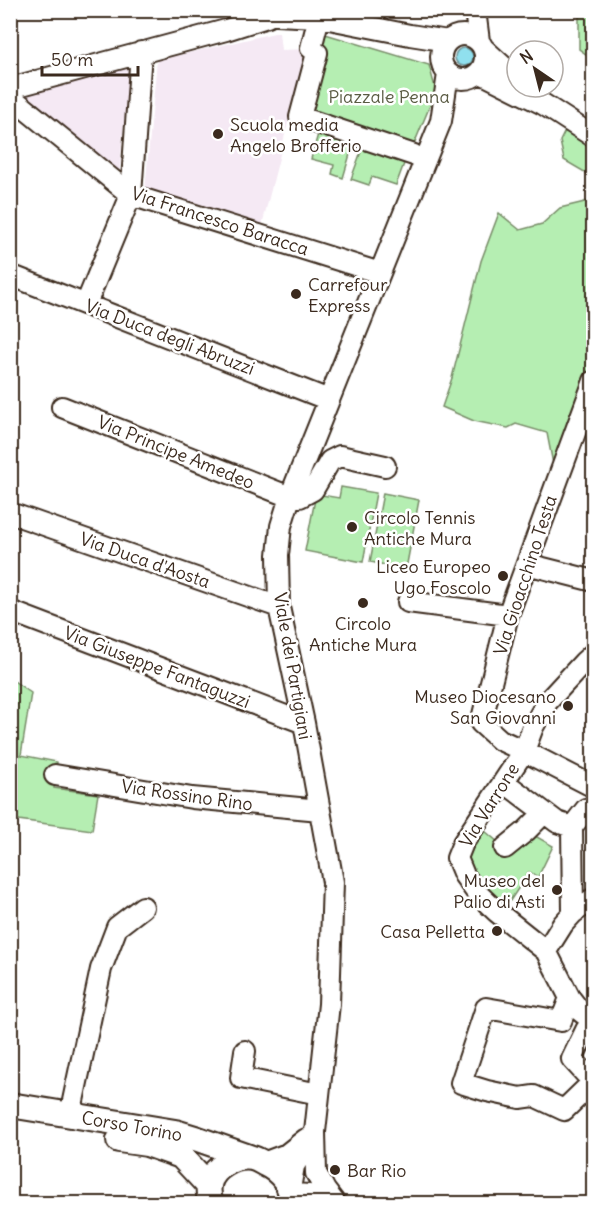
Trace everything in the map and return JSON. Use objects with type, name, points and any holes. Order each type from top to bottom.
[{"type":"main road","name":"Corso Torino","points":[[10,1105],[175,1132],[198,1139],[275,1168],[284,1178],[292,1196]]},
{"type":"main road","name":"Corso Torino","points":[[10,1121],[147,1144],[181,1156],[210,1195]]},
{"type":"main road","points":[[210,1195],[214,1173],[225,1164],[236,1159],[257,1161]]},
{"type":"street","points":[[226,30],[246,15],[248,10]]},
{"type":"street","points":[[444,67],[441,53],[443,46],[453,38],[473,10]]},
{"type":"street","points":[[410,35],[454,78],[462,80],[474,75],[485,63],[473,10]]},
{"type":"street","points":[[14,94],[141,52],[226,30],[270,13],[312,14],[410,35],[453,38],[466,35],[473,37],[505,67]]},
{"type":"street","points":[[312,14],[311,48],[316,53],[300,117],[414,155]]},
{"type":"street","points":[[86,304],[131,195],[141,52]]},
{"type":"street","name":"Viale dei Partigiani","points":[[441,121],[444,67]]},
{"type":"street","points":[[474,75],[543,104],[594,137]]},
{"type":"street","name":"Viale dei Partigiani","points":[[292,1196],[294,1166],[315,1132],[320,1094],[329,1004],[333,882],[304,723],[279,607],[278,555],[281,526],[290,497],[441,121],[474,75]]},
{"type":"street","name":"Via Francesco Baracca","points":[[14,94],[131,195],[380,273]]},
{"type":"street","points":[[538,99],[543,104]]},
{"type":"street","name":"Via Duca degli Abruzzi","points":[[10,275],[329,400]]},
{"type":"street","name":"Via Gioacchino Testa","points":[[524,751],[500,740],[481,723],[508,615],[592,391]]},
{"type":"street","name":"Via Principe Amedeo","points":[[62,407],[290,497]]},
{"type":"street","points":[[290,497],[300,497],[313,490],[330,461],[340,456],[385,466]]},
{"type":"street","name":"Via Duca d'Aosta","points":[[10,513],[279,607]]},
{"type":"street","points":[[527,564],[594,580]]},
{"type":"street","points":[[408,602],[508,615]]},
{"type":"street","name":"Via Giuseppe Fantaguzzi","points":[[10,611],[304,723]]},
{"type":"street","name":"Via Varrone","points":[[590,1024],[570,998],[546,951],[477,893],[464,875],[457,858],[463,843],[524,751],[533,727],[547,702],[594,653]]},
{"type":"street","points":[[524,751],[594,787]]},
{"type":"street","name":"Via Rossino Rino","points":[[55,775],[192,798],[320,810]]},
{"type":"street","points":[[504,782],[557,822],[572,827]]},
{"type":"street","points":[[573,913],[572,827],[591,808]]},
{"type":"street","points":[[505,848],[544,813]]},
{"type":"street","points":[[546,951],[563,924],[573,913],[594,898]]},
{"type":"street","points":[[70,1115],[101,969],[117,927],[143,907]]},
{"type":"street","points":[[561,1021],[570,998]]},
{"type":"street","points":[[486,1008],[561,1021],[590,1024],[572,1059],[593,1082],[564,1110],[534,1096],[520,1098],[487,1092],[462,1083],[486,1008]]},
{"type":"street","points":[[245,1051],[241,1078],[320,1094]]},
{"type":"street","points":[[257,1161],[287,1154],[315,1132]]},
{"type":"street","points":[[315,1132],[316,1173],[334,1203]]},
{"type":"street","points":[[292,1196],[300,1194],[324,1198],[334,1203]]},
{"type":"shaded area","name":"Scuola media Angelo Brofferio","points":[[279,32],[281,50],[308,49],[261,229],[145,190],[157,60]]},
{"type":"shaded area","points":[[129,67],[119,177],[25,95]]},
{"type":"green space","points":[[579,11],[593,11],[593,59],[579,49]]},
{"type":"green space","name":"Piazzale Penna","points":[[312,30],[429,65],[436,91],[412,149],[292,107]]},
{"type":"green space","points":[[567,127],[593,146],[593,177],[564,160],[560,141]]},
{"type":"green space","points":[[318,134],[353,144],[343,178],[332,174],[334,165],[311,159]]},
{"type":"green space","points":[[363,146],[405,161],[396,185],[372,177],[369,185],[351,179]]},
{"type":"green space","points":[[593,200],[593,362],[553,464],[547,433],[516,424],[508,428],[474,421],[442,407],[452,378],[481,261],[499,213],[520,230],[542,224],[560,208]]},
{"type":"green space","name":"Circolo Tennis Antiche Mura","points":[[341,487],[376,493],[363,562],[305,551],[316,494],[339,498]]},
{"type":"green space","points":[[383,493],[419,500],[406,569],[370,562]]},
{"type":"green space","points":[[11,679],[31,693],[21,755],[57,762],[54,788],[98,794],[92,830],[11,819]]},
{"type":"green space","points":[[485,831],[505,848],[530,833],[553,846],[538,877],[529,872],[502,913],[468,866],[469,853]]},
{"type":"water","points":[[464,48],[470,51],[473,57],[470,63],[464,66],[458,63],[455,57],[458,51]]},
{"type":"place","name":"Scuola media Angelo Brofferio","points":[[218,134]]},
{"type":"place","name":"Carrefour Express","points":[[296,294]]},
{"type":"place","name":"Circolo Tennis Antiche Mura","points":[[352,527]]},
{"type":"place","name":"Liceo Europeo Ugo Foscolo","points":[[503,576]]},
{"type":"place","name":"Circolo Antiche Mura","points":[[363,603]]},
{"type":"place","name":"Museo Diocesano San Giovanni","points":[[568,706]]},
{"type":"place","name":"Museo del Palio di Asti","points":[[557,890]]},
{"type":"place","name":"Casa Pelletta","points":[[497,931]]},
{"type":"place","name":"Bar Rio","points":[[335,1170]]}]
